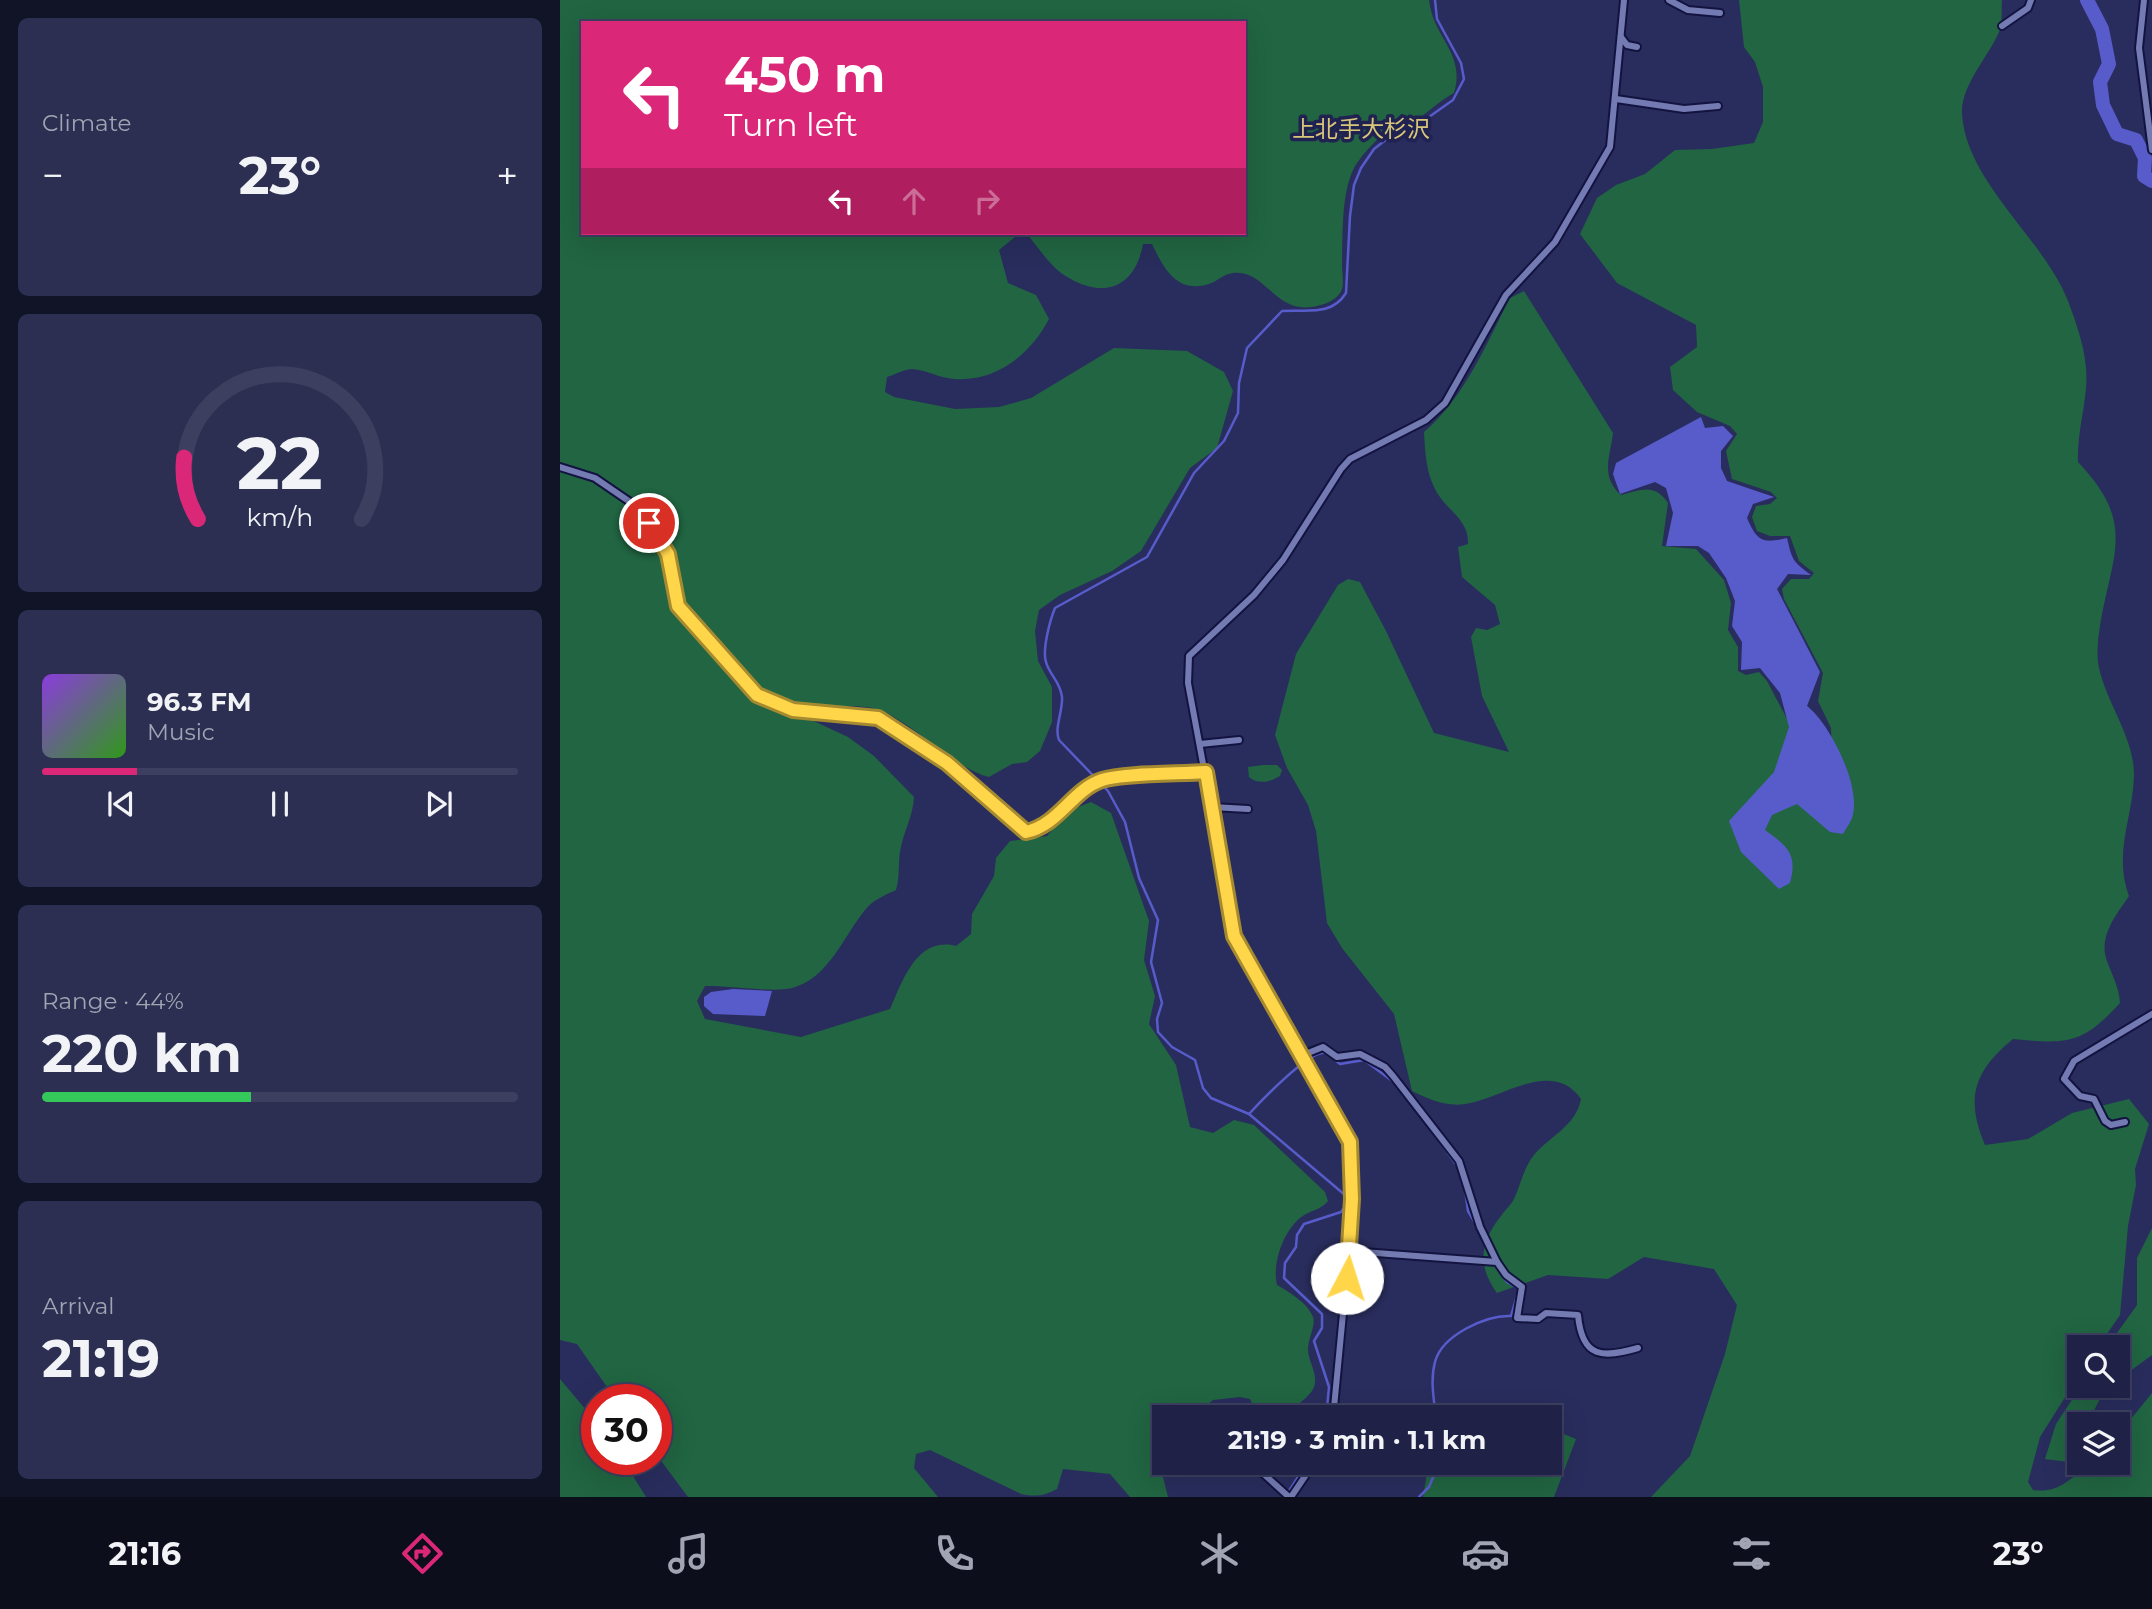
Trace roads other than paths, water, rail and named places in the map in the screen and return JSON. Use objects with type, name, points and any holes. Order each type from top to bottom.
[{"type":"street","points":[[1334,1405],[1349,1251],[1352,1151],[1303,1055],[1234,936],[1188,683],[1189,656],[1254,595],[1276,569],[1350,459],[1426,420],[1445,403],[1506,295],[1555,243],[1611,147],[1624,0]]},
{"type":"street","points":[[1669,0],[1688,10],[1720,13]]},
{"type":"street","points":[[2003,26],[2028,8],[2031,0]]},
{"type":"street","points":[[2144,0],[2139,48],[2152,150]]},
{"type":"street","points":[[1621,37],[1628,45],[1637,47]]},
{"type":"street","points":[[2143,86],[2152,86]]},
{"type":"street","points":[[1616,99],[1684,109],[1718,106]]},
{"type":"street","points":[[560,467],[595,478],[633,504],[668,554],[678,606],[757,695],[793,710],[878,718],[947,763],[1026,832],[1043,828],[1069,802],[1102,780],[1206,772]]},
{"type":"street","points":[[1200,744],[1239,740]]},
{"type":"street","points":[[1212,807],[1248,809]]},
{"type":"street","points":[[2125,1122],[2111,1125],[2105,1121],[2094,1099],[2080,1096],[2064,1079],[2074,1061],[2152,1013]]},
{"type":"street","points":[[1303,1055],[1323,1046],[1337,1057],[1354,1052],[1385,1067],[1460,1161],[1480,1227],[1497,1262],[1506,1275],[1522,1287],[1517,1318],[1538,1319],[1546,1313],[1578,1315],[1581,1331],[1591,1348],[1600,1355],[1609,1356],[1638,1348]]},
{"type":"street","points":[[1349,1251],[1497,1262]]},
{"type":"street","points":[[1265,1475],[1288,1496],[1305,1475]]},
{"type":"waterway","points":[[1327,1405],[1329,1387],[1314,1341],[1322,1328],[1322,1314],[1284,1278],[1285,1263],[1296,1247],[1297,1235],[1304,1224],[1341,1212],[1346,1205],[1345,1195],[1249,1114],[1211,1098],[1203,1088],[1195,1060],[1172,1047],[1158,1032],[1157,1019],[1162,1003],[1151,962],[1158,920],[1139,878],[1125,822],[1108,791],[1059,740],[1062,697],[1048,667],[1045,650],[1055,608],[1147,557],[1194,473],[1224,441],[1238,413],[1239,383],[1247,348],[1282,311],[1325,309],[1340,301],[1346,293],[1350,216],[1354,185],[1361,168],[1374,149],[1401,128],[1419,124],[1453,100],[1464,79],[1461,63],[1437,19],[1435,0]]},
{"type":"waterway","points":[[2087,0],[2102,29],[2109,64],[2100,82],[2103,105],[2117,134],[2136,140],[2145,158],[2144,176],[2152,181]]},
{"type":"waterway","points":[[1249,1114],[1295,1070],[1322,1053],[1340,1064],[1364,1060],[1395,1083]]},
{"type":"waterway","points":[[1429,1127],[1458,1167]]},
{"type":"waterway","points":[[1465,1189],[1468,1211],[1477,1226]]},
{"type":"waterway","points":[[1435,1405],[1435,1362],[1446,1343],[1466,1328],[1478,1323],[1511,1316],[1519,1289],[1507,1282],[1496,1267]]},
{"type":"waterway","points":[[1287,1494],[1299,1475]]},
{"type":"waterway","points":[[1419,1497],[1429,1487],[1434,1475]]},
{"type":"district","name":"上北手大杉沢","points":[[1361,129]]}]
